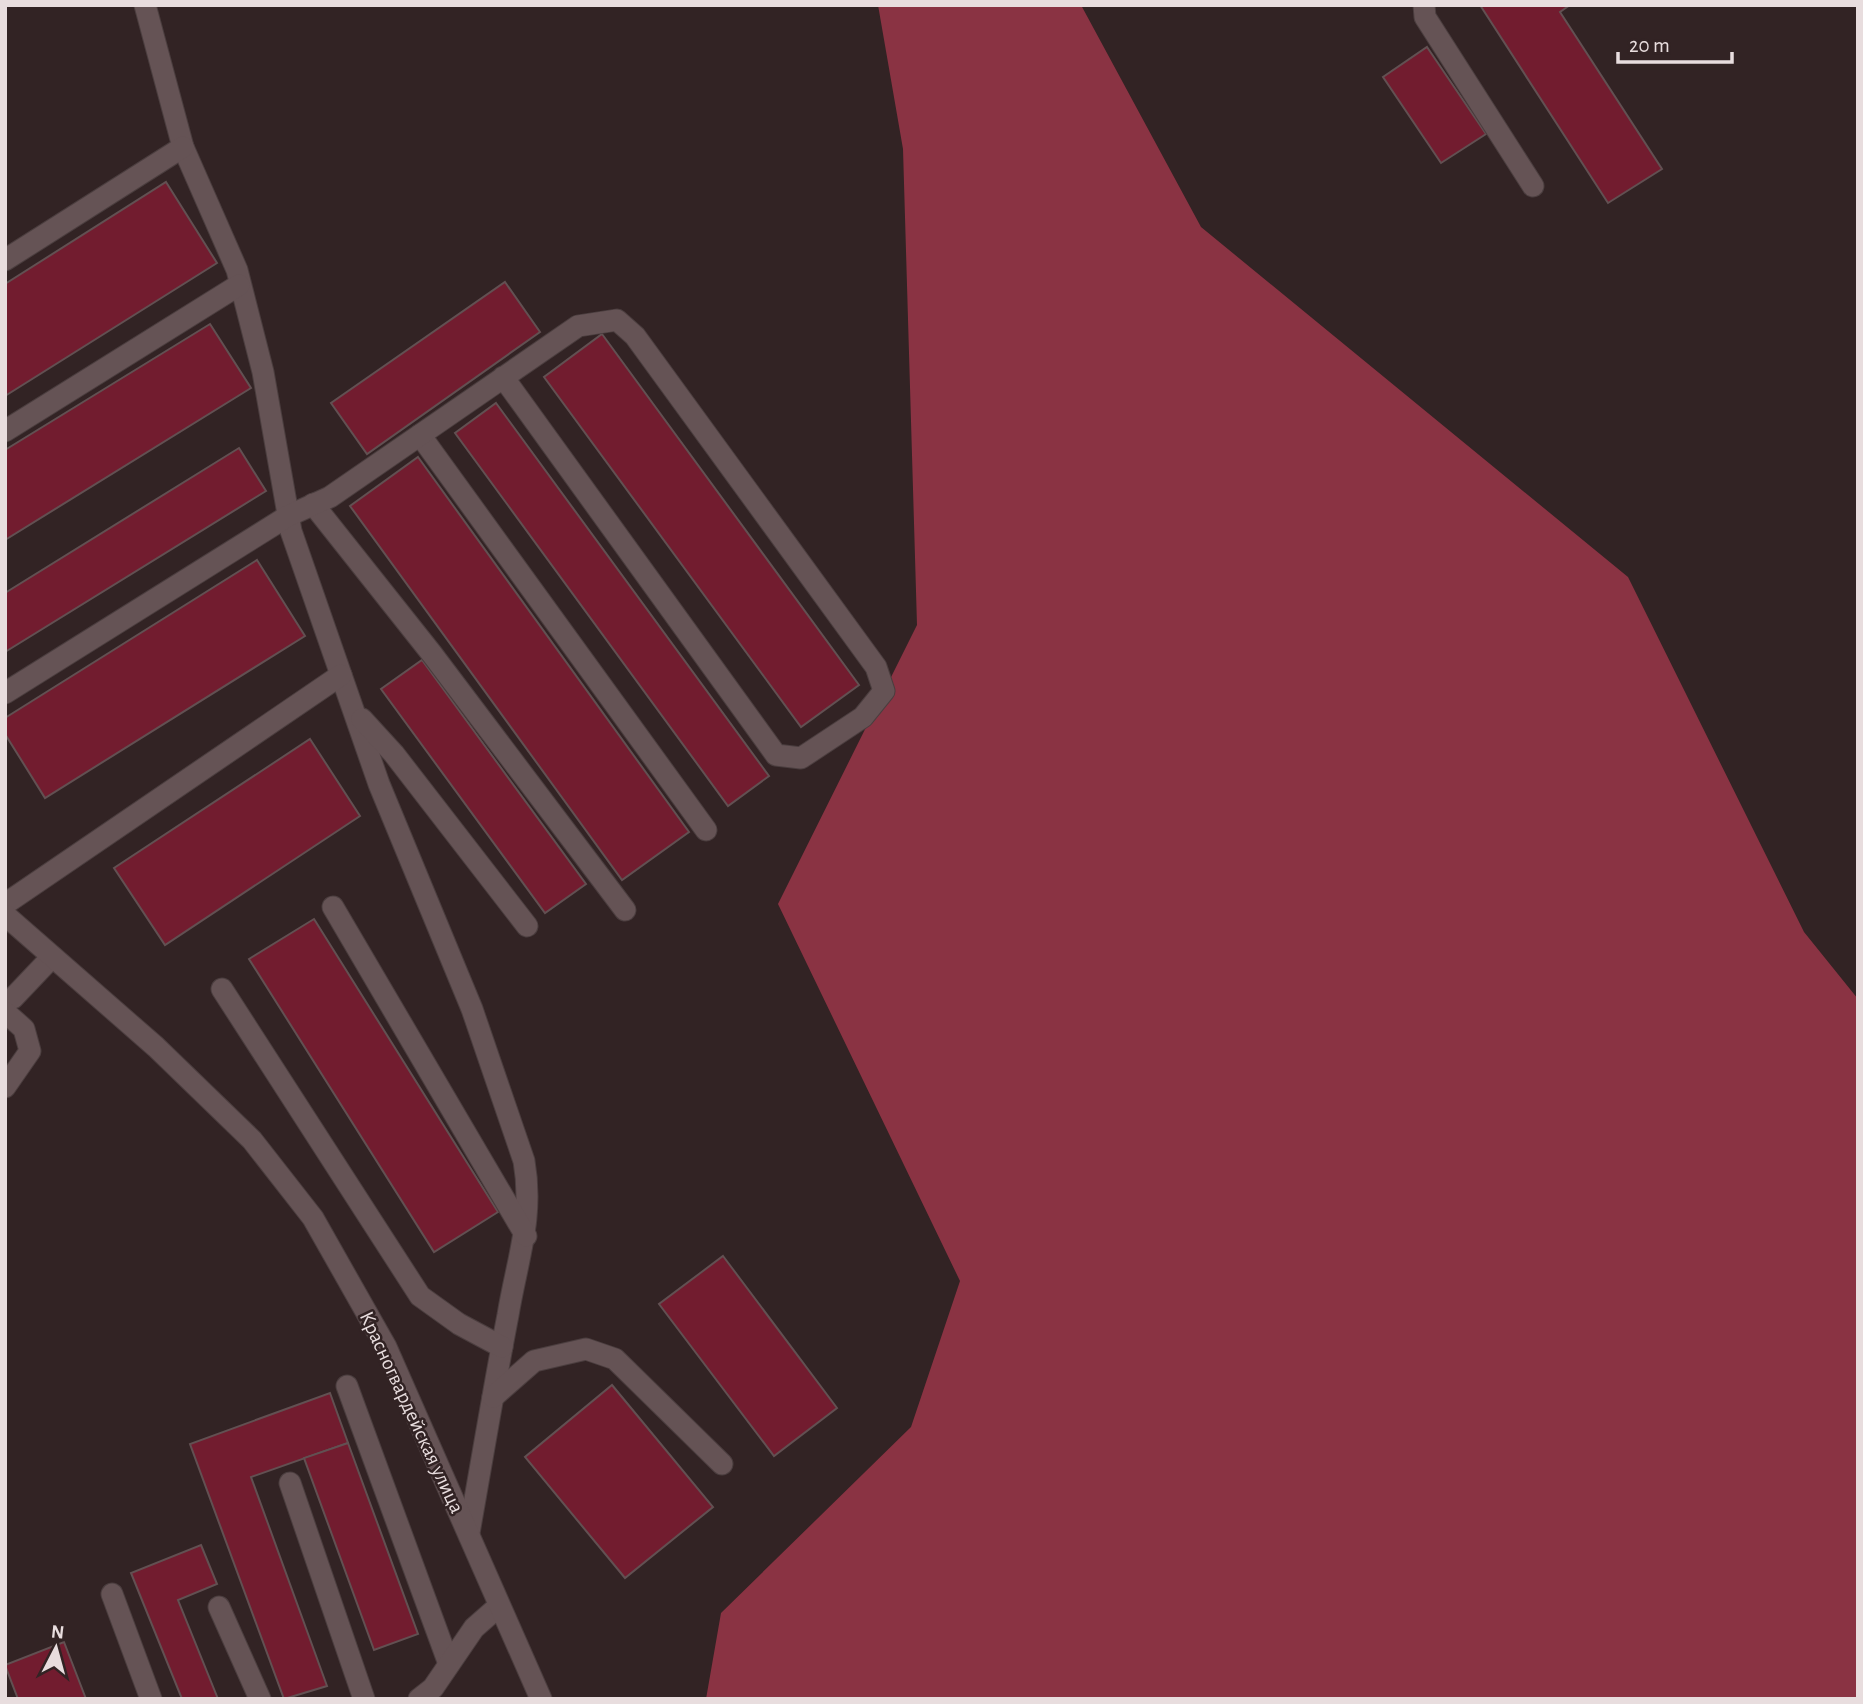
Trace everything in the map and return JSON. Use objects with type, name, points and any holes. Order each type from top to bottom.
[{"type":"street","points":[[145,5],[183,147],[237,270],[263,372],[288,516],[379,784],[472,1009],[524,1161],[528,1184],[526,1236],[502,1348],[469,1533]]},
{"type":"street","points":[[1424,5],[1425,17],[1533,186]]},
{"type":"street","points":[[5,260],[183,147]]},
{"type":"street","points":[[5,431],[239,285]]},
{"type":"street","points":[[5,693],[288,516],[330,496],[420,435],[503,377],[578,326],[617,320],[635,336],[876,667],[884,691],[863,717],[801,758],[776,755],[503,377]]},
{"type":"street","points":[[420,435],[706,830]]},
{"type":"street","points":[[313,504],[432,653],[625,910]]},
{"type":"street","points":[[5,904],[341,675]]},
{"type":"street","points":[[356,712],[394,754],[527,926]]},
{"type":"street","points":[[332,907],[526,1236]]},
{"type":"street","name":"Красногвардейская улица","points":[[5,915],[156,1047],[252,1140],[313,1218],[386,1347],[541,1699]]},
{"type":"street","points":[[5,1001],[13,998],[51,958]]},
{"type":"street","points":[[222,989],[420,1296],[459,1324],[502,1348]]},
{"type":"street","points":[[5,1012],[24,1029],[30,1051],[5,1087]]},
{"type":"street","points":[[493,1397],[534,1361],[586,1349],[615,1359],[722,1464]]},
{"type":"street","points":[[347,1387],[449,1664]]},
{"type":"street","points":[[290,1483],[364,1699]]},
{"type":"street","points":[[112,1594],[151,1699]]},
{"type":"street","points":[[419,1699],[433,1688],[474,1628],[499,1606]]},
{"type":"street","points":[[219,1607],[260,1699]]},
{"type":"shaded area","points":[[878,5],[1081,5],[1201,227],[1628,577],[1804,932],[1858,999],[1858,1699],[706,1699],[721,1613],[911,1427],[960,1281],[778,904],[917,625],[903,149]]},
{"type":"building","points":[[1480,5],[1570,5],[1560,12],[1662,169],[1608,203]]},
{"type":"building","points":[[1427,47],[1486,134],[1441,163],[1383,77]]},
{"type":"building","points":[[166,182],[217,263],[5,396],[5,284]]},
{"type":"building","points":[[505,282],[540,332],[367,454],[331,403]]},
{"type":"building","points":[[210,324],[251,388],[5,540],[5,450]]},
{"type":"building","points":[[602,334],[859,685],[801,727],[544,377]]},
{"type":"building","points":[[496,403],[769,776],[728,806],[455,433]]},
{"type":"building","points":[[239,448],[266,491],[5,652],[5,593]]},
{"type":"building","points":[[418,457],[689,832],[622,880],[350,506]]},
{"type":"building","points":[[257,560],[305,636],[45,798],[5,734],[5,718]]},
{"type":"building","points":[[422,660],[586,884],[545,913],[381,689]]},
{"type":"building","points":[[310,739],[360,816],[165,945],[114,868]]},
{"type":"building","points":[[314,919],[498,1212],[434,1252],[249,959]]},
{"type":"building","points":[[723,1256],[837,1408],[774,1456],[659,1304]]},
{"type":"building","points":[[612,1385],[713,1507],[625,1578],[525,1457]]},
{"type":"building","points":[[330,1393],[348,1443],[251,1477],[327,1686],[284,1699],[190,1444]]},
{"type":"building","points":[[348,1443],[418,1634],[374,1650],[304,1458]]},
{"type":"building","points":[[201,1545],[217,1584],[178,1600],[218,1699],[182,1699],[131,1573]]},
{"type":"building","points":[[64,1642],[86,1699],[18,1699],[5,1665]]}]
